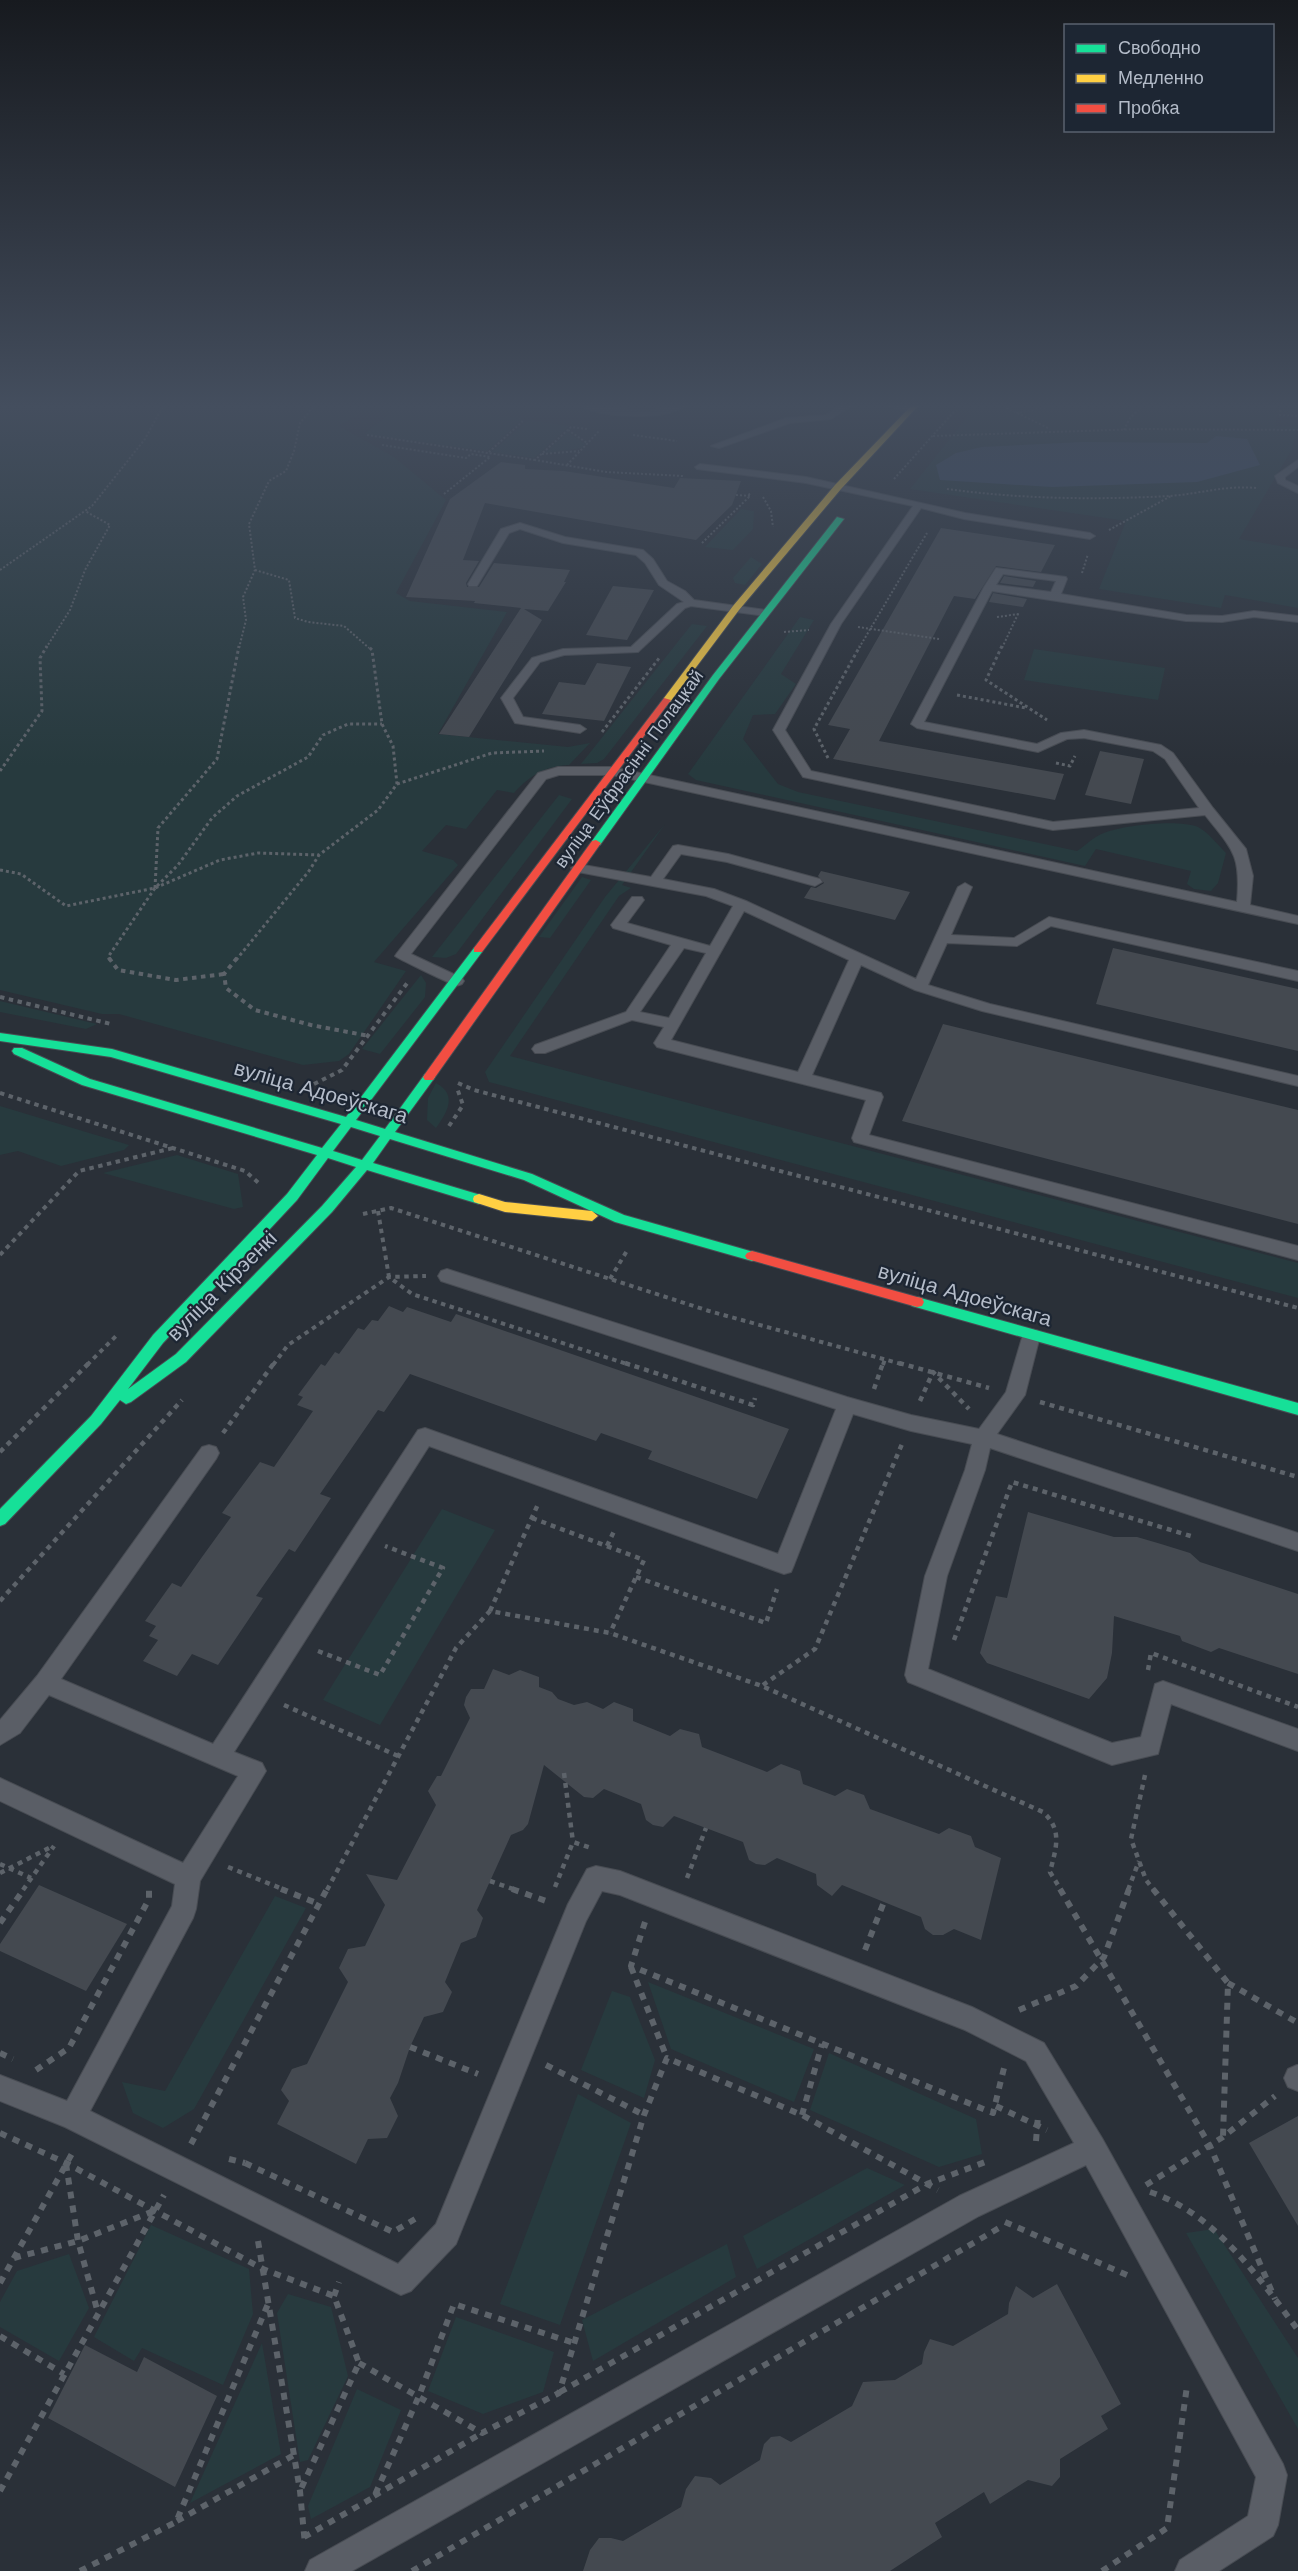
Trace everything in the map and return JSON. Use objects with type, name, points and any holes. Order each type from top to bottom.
[{"type":"main road","name":"вуліца Еўфрасінні Полацкай","points":[[324,1155],[736,608],[805,526]]},
{"type":"main road","name":"вуліца Еўфрасінні Полацкай","points":[[364,1166],[765,613],[835,526]]},
{"type":"main road","name":"вуліца Адоеўскага","points":[[0,1037],[112,1053],[388,1133],[528,1177],[620,1219],[1298,1409]]},
{"type":"main road","name":"вуліца Адоеўскага","points":[[0,1042],[86,1082],[324,1155],[505,1207],[620,1219]]},
{"type":"main road","name":"вуліца Кірэенкі","points":[[0,1519],[96,1420],[158,1339],[292,1197],[324,1155]]},
{"type":"main road","name":"вуліца Кірэенкі","points":[[96,1420],[181,1358],[327,1209],[364,1166]]},
{"type":"lane","points":[[472,584],[505,531],[520,526],[563,540],[639,552],[649,561],[663,583],[681,593],[691,603]]},
{"type":"lane","points":[[904,526],[836,624],[779,730],[807,774],[1053,826],[1208,811]]},
{"type":"lane","points":[[1014,526],[1090,541]]},
{"type":"lane","points":[[1054,596],[1062,579],[1000,570],[917,724],[1038,748],[1071,735],[1084,734],[1157,748],[1169,756],[1208,811],[1239,849],[1246,876],[1243,908]]},
{"type":"lane","points":[[989,587],[1186,618],[1222,619],[1254,614],[1298,619]]},
{"type":"lane","points":[[580,729],[519,720],[507,698],[536,660],[563,651],[634,650],[681,606],[691,603],[765,613]]},
{"type":"lane","points":[[456,981],[422,963],[402,956],[542,776],[558,771],[612,771],[1298,920]]},
{"type":"lane","points":[[654,882],[678,849],[728,858],[815,882]]},
{"type":"lane","points":[[578,868],[709,892],[741,904],[920,987],[987,1008],[1298,1081]]},
{"type":"lane","points":[[920,987],[965,887]]},
{"type":"lane","points":[[637,900],[618,926],[715,951]]},
{"type":"lane","points":[[741,904],[662,1043],[875,1097],[860,1138],[1298,1253]]},
{"type":"lane","points":[[942,939],[1017,942],[1049,921],[1298,976]]},
{"type":"lane","points":[[631,1015],[680,943]]},
{"type":"lane","points":[[803,1078],[857,959]]},
{"type":"lane","points":[[540,1048],[631,1015],[673,1024]]},
{"type":"lane","points":[[447,1276],[847,1405],[911,1423],[986,1434],[1298,1542]]},
{"type":"lane","points":[[1031,1336],[1015,1395],[986,1434],[936,1576],[916,1675],[1112,1754],[1150,1746],[1163,1691],[1298,1740]]},
{"type":"lane","points":[[218,1757],[425,1436],[784,1565],[847,1405]]},
{"type":"lane","points":[[0,1734],[12,1725],[45,1683],[209,1453]]},
{"type":"lane","points":[[45,1683],[254,1771],[188,1878],[184,1909],[83,2112]]},
{"type":"lane","points":[[0,1789],[188,1878]]},
{"type":"lane","points":[[0,2088],[83,2112],[182,2153],[250,2205],[350,2253],[401,2281],[446,2234],[577,1913],[596,1878],[620,1883],[972,2020],[1035,2052],[1092,2148],[1272,2475],[1262,2525],[1191,2571]]},
{"type":"lane","points":[[313,2560],[969,2206],[1092,2148]]},
{"type":"path","points":[[0,570],[64,526]]},
{"type":"path","points":[[0,771],[42,711],[40,658],[70,610],[85,570],[109,526]]},
{"type":"path","points":[[156,888],[158,828],[217,759],[233,668],[246,620],[243,597],[255,570],[249,526]]},
{"type":"path","points":[[702,543],[719,526]]},
{"type":"path","points":[[1103,533],[1116,526]]},
{"type":"path","points":[[829,759],[814,729],[869,629],[929,531]]},
{"type":"path","points":[[1081,578],[1090,541]]},
{"type":"path","points":[[255,570],[289,580],[295,618],[308,622],[344,626],[372,650],[381,724],[393,746],[397,784]]},
{"type":"path","points":[[1018,614],[986,680],[1082,741],[1070,766],[1048,761]]},
{"type":"path","points":[[783,632],[801,632],[836,624],[942,640]]},
{"type":"path","points":[[934,691],[1030,709]]},
{"type":"path","points":[[381,724],[348,724],[323,735],[308,757],[237,796],[212,818],[178,865],[156,888],[108,957],[118,970],[176,980],[224,974],[309,871],[318,855],[378,810],[397,784],[492,753],[555,751]]},
{"type":"path","points":[[0,870],[21,874],[66,906],[156,888],[220,860],[258,853],[318,855]]},
{"type":"path","points":[[224,974],[226,987],[255,1010],[312,1025],[369,1036]]},
{"type":"path","points":[[443,1135],[463,1105],[455,1081],[474,1090],[1298,1308]]},
{"type":"path","points":[[0,1093],[245,1171]]},
{"type":"path","points":[[0,1255],[79,1171],[174,1148]]},
{"type":"path","points":[[358,1215],[391,1208],[709,1311]]},
{"type":"path","points":[[610,1279],[642,1225]]},
{"type":"path","points":[[209,1453],[288,1345],[389,1277],[447,1276]]},
{"type":"path","points":[[762,1686],[814,1649],[933,1372],[986,1434]]},
{"type":"path","points":[[0,1601],[190,1391]]},
{"type":"path","points":[[0,2492],[155,2210],[182,2153],[456,1648],[490,1611],[549,1480]]},
{"type":"path","points":[[950,1650],[1012,1482],[1195,1537]]},
{"type":"path","points":[[532,1518],[644,1560],[610,1633]]},
{"type":"path","points":[[292,1641],[380,1675],[443,1568],[358,1537]]},
{"type":"path","points":[[636,1577],[766,1623],[784,1565]]},
{"type":"path","points":[[490,1611],[610,1633],[762,1686],[1043,1812],[1050,1818],[1058,1827],[1059,1835],[1050,1872],[1210,2146],[1275,2299]]},
{"type":"path","points":[[1147,1674],[1151,1653],[1298,1707]]},
{"type":"path","points":[[258,1694],[398,1756]]},
{"type":"path","points":[[1150,1746],[1131,1839],[1146,1880],[1228,1983],[1298,2023]]},
{"type":"path","points":[[544,1913],[573,1842],[564,1773]]},
{"type":"path","points":[[686,1882],[706,1828]]},
{"type":"path","points":[[573,1842],[596,1850]]},
{"type":"path","points":[[0,1923],[54,1846],[64,1849]]},
{"type":"path","points":[[1014,2013],[1077,1986],[1104,1957],[1139,1861]]},
{"type":"path","points":[[0,1864],[31,1878]]},
{"type":"path","points":[[490,1881],[549,1902]]},
{"type":"path","points":[[36,2070],[69,2048],[149,1899],[148,1883]]},
{"type":"path","points":[[559,2393],[644,2115],[667,2058],[630,1966],[653,1897]]},
{"type":"path","points":[[864,1950],[884,1902]]},
{"type":"path","points":[[630,1966],[993,2113],[1005,2063],[1013,2070]]},
{"type":"path","points":[[1223,2137],[1228,1983]]},
{"type":"path","points":[[802,2115],[822,2044]]},
{"type":"path","points":[[410,2047],[478,2074]]},
{"type":"path","points":[[520,2052],[644,2115]]},
{"type":"path","points":[[0,2053],[18,2061]]},
{"type":"path","points":[[667,2058],[802,2115],[969,2206],[1127,2275]]},
{"type":"path","points":[[474,2085],[483,2063]]},
{"type":"path","points":[[0,2283],[66,2163],[83,2112],[36,2070],[27,2066]]},
{"type":"path","points":[[1297,2078],[1223,2137],[1137,2190],[1158,2193],[1181,2206],[1213,2231],[1237,2254],[1298,2330]]},
{"type":"path","points":[[1025,2147],[1036,2143],[1038,2103]]},
{"type":"path","points":[[0,2133],[66,2163],[263,2269],[334,2296],[359,2363],[482,2433]]},
{"type":"path","points":[[182,2153],[200,2151]]},
{"type":"path","points":[[223,2157],[245,2163],[393,2232],[418,2217]]},
{"type":"path","points":[[304,2536],[482,2433],[559,2393],[927,2184],[992,2160]]},
{"type":"path","points":[[66,2163],[78,2241],[98,2313]]},
{"type":"path","points":[[245,2163],[250,2205],[300,2491],[304,2536],[313,2560]]},
{"type":"path","points":[[14,2258],[78,2241],[155,2210]]},
{"type":"path","points":[[412,2571],[1018,2218]]},
{"type":"path","points":[[1122,2266],[1134,2285]]},
{"type":"path","points":[[176,2522],[269,2304]]},
{"type":"path","points":[[374,2497],[418,2397],[454,2304],[574,2343]]},
{"type":"path","points":[[0,2336],[64,2374]]},
{"type":"path","points":[[300,2491],[359,2363]]},
{"type":"path","points":[[1102,2571],[1167,2528],[1188,2379]]},
{"type":"path","points":[[80,2571],[176,2522],[294,2455]]},
{"type":"green space","points":[[0,526],[432,526],[396,593],[410,601],[507,612],[438,734],[568,747],[590,743],[569,765],[553,767],[539,773],[526,781],[514,793],[497,790],[466,829],[446,825],[422,851],[453,860],[458,865],[374,962],[406,971],[349,1054],[339,1061],[303,1065],[119,1014],[102,1014],[0,990]]},
{"type":"green space","points":[[725,526],[753,526],[753,529],[733,550],[705,547]]},
{"type":"green space","points":[[1124,526],[1247,526],[1239,539],[1298,549],[1298,608],[1225,595],[1221,608],[1099,589]]},
{"type":"green space","points":[[751,557],[762,564],[745,585],[735,583],[733,578]]},
{"type":"green space","points":[[800,617],[814,620],[781,674],[796,684],[775,714],[753,715],[743,739],[778,784],[798,792],[1077,851],[1100,834],[1137,825],[1178,823],[1198,827],[1226,853],[1218,883],[1211,891],[1194,889],[1187,884],[1191,871],[1096,849],[1085,866],[696,780],[688,774]]},
{"type":"green space","points":[[692,624],[707,626],[604,759],[597,763],[581,764]]},
{"type":"green space","points":[[1034,649],[1165,668],[1158,700],[1024,680]]},
{"type":"green space","points":[[559,795],[572,799],[456,954],[446,958],[432,957]]},
{"type":"green space","points":[[665,824],[622,885],[631,888],[619,896],[510,1056],[1298,1263],[1298,1298],[489,1082],[485,1072],[605,897]]},
{"type":"green space","points":[[582,877],[591,880],[550,938],[539,937]]},
{"type":"green space","points":[[421,975],[426,983],[425,997],[380,1054],[362,1049]]},
{"type":"green space","points":[[0,1001],[97,1024],[86,1029],[0,1012]]},
{"type":"green space","points":[[436,1083],[443,1088],[449,1098],[447,1110],[436,1128],[427,1120],[428,1098]]},
{"type":"green space","points":[[0,1106],[129,1145],[124,1150],[61,1166],[18,1151],[0,1155]]},
{"type":"green space","points":[[177,1155],[238,1174],[243,1207],[234,1209],[103,1173]]},
{"type":"green space","points":[[442,1509],[495,1530],[380,1725],[323,1700]]},
{"type":"green space","points":[[275,1896],[306,1908],[194,2109],[163,2128],[133,2113],[122,2082],[165,2091]]},
{"type":"green space","points":[[648,1982],[814,2049],[794,2102],[671,2049]]},
{"type":"green space","points":[[612,1991],[630,1997],[655,2060],[644,2098],[581,2070]]},
{"type":"green space","points":[[829,2053],[976,2119],[982,2154],[939,2167],[810,2110]]},
{"type":"green space","points":[[578,2094],[631,2123],[560,2325],[500,2304]]},
{"type":"green space","points":[[867,2168],[905,2185],[757,2269],[743,2236]]},
{"type":"green space","points":[[151,2225],[249,2269],[253,2314],[223,2385],[142,2348],[134,2361],[94,2337]]},
{"type":"green space","points":[[1214,2229],[1298,2358],[1298,2429],[1186,2233]]},
{"type":"green space","points":[[727,2244],[736,2277],[593,2361],[582,2320]]},
{"type":"green space","points":[[69,2254],[89,2308],[59,2361],[0,2327],[0,2302],[17,2271]]},
{"type":"green space","points":[[288,2294],[331,2307],[348,2376],[308,2460],[300,2462],[277,2313]]},
{"type":"green space","points":[[456,2317],[554,2352],[543,2392],[483,2414],[428,2391]]},
{"type":"green space","points":[[262,2343],[281,2454],[190,2503]]},
{"type":"green space","points":[[357,2389],[401,2410],[370,2487],[311,2519],[308,2506]]},
{"type":"building","points":[[438,526],[476,526],[463,560],[479,561],[466,583],[467,587],[479,587],[494,563],[570,570],[564,582],[566,582],[548,611],[524,609],[542,620],[469,737],[439,734],[521,608],[474,603],[475,601],[406,597]]},
{"type":"building","points":[[616,526],[710,526],[696,540]]},
{"type":"building","points":[[941,528],[1055,545],[1041,572],[996,566],[975,599],[954,596],[879,741],[1064,774],[1055,800],[833,759],[850,729],[828,725]]},
{"type":"building","points":[[1004,576],[1036,581],[1033,587],[1000,583]]},
{"type":"building","points":[[613,586],[654,590],[627,640],[586,635]]},
{"type":"building","points":[[993,593],[1027,599],[1023,607],[989,602]]},
{"type":"building","points":[[597,663],[631,667],[604,721],[542,714],[559,682],[585,685]]},
{"type":"building","points":[[1100,751],[1144,759],[1131,804],[1085,795]]},
{"type":"building","points":[[821,871],[910,892],[895,920],[804,898],[811,887],[816,888],[824,883],[818,876]]},
{"type":"building","points":[[1113,948],[1298,989],[1298,1051],[1096,1004]]},
{"type":"building","points":[[943,1024],[1298,1110],[1298,1224],[902,1121]]},
{"type":"building","points":[[389,1306],[403,1312],[407,1307],[451,1322],[456,1314],[789,1429],[757,1499],[648,1459],[652,1451],[601,1433],[596,1441],[410,1374],[384,1412],[378,1410],[320,1494],[331,1498],[295,1552],[289,1549],[256,1596],[263,1598],[218,1665],[192,1654],[177,1676],[143,1661],[158,1640],[149,1636],[156,1626],[145,1621],[172,1583],[181,1587],[231,1517],[222,1513],[260,1462],[274,1467],[313,1411],[297,1405],[303,1397],[298,1395],[321,1364],[325,1366],[335,1352],[339,1354],[358,1328],[364,1330],[372,1320],[378,1321]]},
{"type":"building","points":[[1028,1512],[1114,1537],[1137,1537],[1161,1544],[1190,1553],[1200,1562],[1298,1594],[1298,1674],[1219,1648],[1211,1652],[1182,1641],[1180,1636],[1114,1616],[1112,1653],[1107,1678],[1089,1699],[987,1663],[980,1653],[996,1596],[1007,1598]]},
{"type":"building","points":[[493,1669],[509,1675],[520,1670],[539,1677],[539,1687],[552,1692],[558,1699],[574,1705],[587,1702],[603,1709],[614,1702],[633,1709],[633,1721],[670,1736],[680,1729],[699,1734],[702,1747],[767,1772],[781,1764],[800,1771],[803,1784],[835,1796],[847,1789],[864,1795],[870,1809],[939,1834],[949,1828],[971,1836],[975,1847],[1001,1858],[981,1940],[954,1929],[943,1935],[933,1935],[925,1929],[921,1917],[842,1885],[832,1896],[817,1885],[816,1874],[777,1858],[765,1865],[756,1864],[749,1860],[743,1842],[674,1816],[663,1827],[653,1825],[646,1820],[641,1804],[604,1789],[593,1798],[584,1797],[544,1765],[528,1824],[523,1830],[511,1835],[477,1910],[483,1918],[476,1937],[461,1943],[445,1982],[452,1992],[443,2012],[424,2017],[410,2047],[398,2083],[390,2098],[398,2116],[387,2138],[368,2139],[356,2164],[277,2124],[289,2101],[281,2090],[292,2069],[307,2064],[348,1982],[339,1968],[348,1949],[365,1946],[385,1905],[366,1874],[397,1880],[436,1805],[428,1791],[437,1776],[441,1776],[470,1718],[464,1705],[466,1697],[471,1689],[484,1689]]},
{"type":"building","points":[[39,1885],[127,1924],[86,1991],[0,1951],[0,1944]]},
{"type":"building","points":[[1298,2116],[1298,2226],[1249,2143]]},
{"type":"building","points":[[1057,2284],[1121,2404],[1101,2416],[1108,2429],[1060,2459],[1060,2477],[1052,2486],[1028,2480],[990,2504],[984,2492],[935,2523],[942,2537],[890,2571],[583,2571],[590,2550],[599,2538],[623,2541],[681,2507],[686,2489],[695,2476],[711,2478],[720,2485],[760,2460],[764,2444],[771,2437],[780,2436],[791,2442],[852,2406],[863,2382],[895,2380],[922,2364],[930,2339],[953,2346],[1008,2314],[1009,2303],[1016,2286],[1033,2298]]},
{"type":"building","points":[[85,2345],[137,2372],[144,2357],[217,2396],[175,2487],[48,2418]]},
{"type":"traffic: fast","points":[[596,843],[716,677],[835,526]]},
{"type":"traffic: fast","points":[[0,1519],[96,1420],[158,1339],[292,1197],[478,950]]},
{"type":"traffic: fast","points":[[0,1037],[112,1053],[297,1106],[528,1177],[620,1219],[752,1256]]},
{"type":"traffic: fast","points":[[18,1051],[86,1082],[479,1199]]},
{"type":"traffic: fast","points":[[126,1398],[181,1358],[327,1209],[364,1166],[429,1077]]},
{"type":"traffic: fast","points":[[917,1302],[1298,1409]]},
{"type":"traffic: slow","points":[[667,700],[736,608],[805,526]]},
{"type":"traffic: slow","points":[[479,1199],[505,1207],[592,1216]]},
{"type":"traffic: jam","points":[[478,950],[667,700]]},
{"type":"traffic: jam","points":[[429,1077],[596,843]]},
{"type":"traffic: jam","points":[[752,1256],[917,1302]]}]
